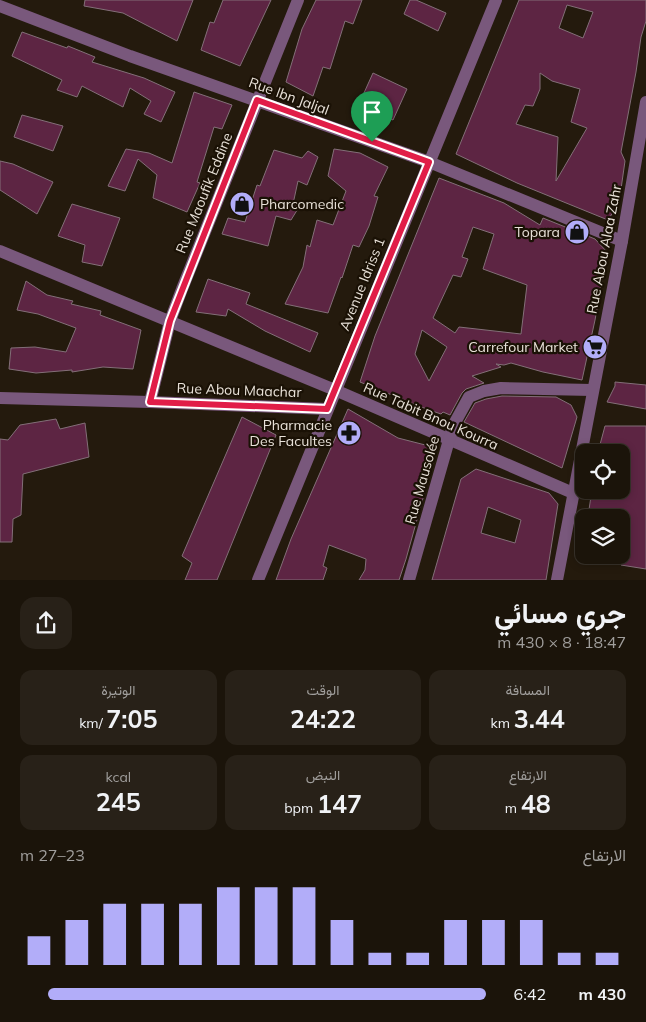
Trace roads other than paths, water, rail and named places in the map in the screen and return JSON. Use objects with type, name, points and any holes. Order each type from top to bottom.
[{"type":"street","name":"Rue Maoufik Eddine","points":[[150,402],[170,321],[298,0]]},
{"type":"street","name":"Avenue Idriss 1","points":[[258,580],[496,0]]},
{"type":"street","name":"Rue Ibn Jaljal","points":[[2,8],[130,56],[429,162],[622,241]]},
{"type":"street","name":"Rue Abou Alaa Zahr","points":[[557,580],[622,241],[646,102]]},
{"type":"street","name":"Rue Tabit Bnou Kourra","points":[[0,251],[335,390],[573,494]]},
{"type":"street","name":"Rue Mausolée","points":[[409,580],[453,426],[469,397],[484,390],[502,388],[528,387],[592,390]]},
{"type":"street","name":"Rue Abou Maachar","points":[[0,398],[327,409]]},
{"type":"place","name":"Pharcomedic","points":[[242,204]]},
{"type":"place","name":"Topara","points":[[577,232]]},
{"type":"place","name":"Carrefour Market","points":[[595,347]]},
{"type":"place","name":"Pharmacie Des Facultes","points":[[349,433]]}]
